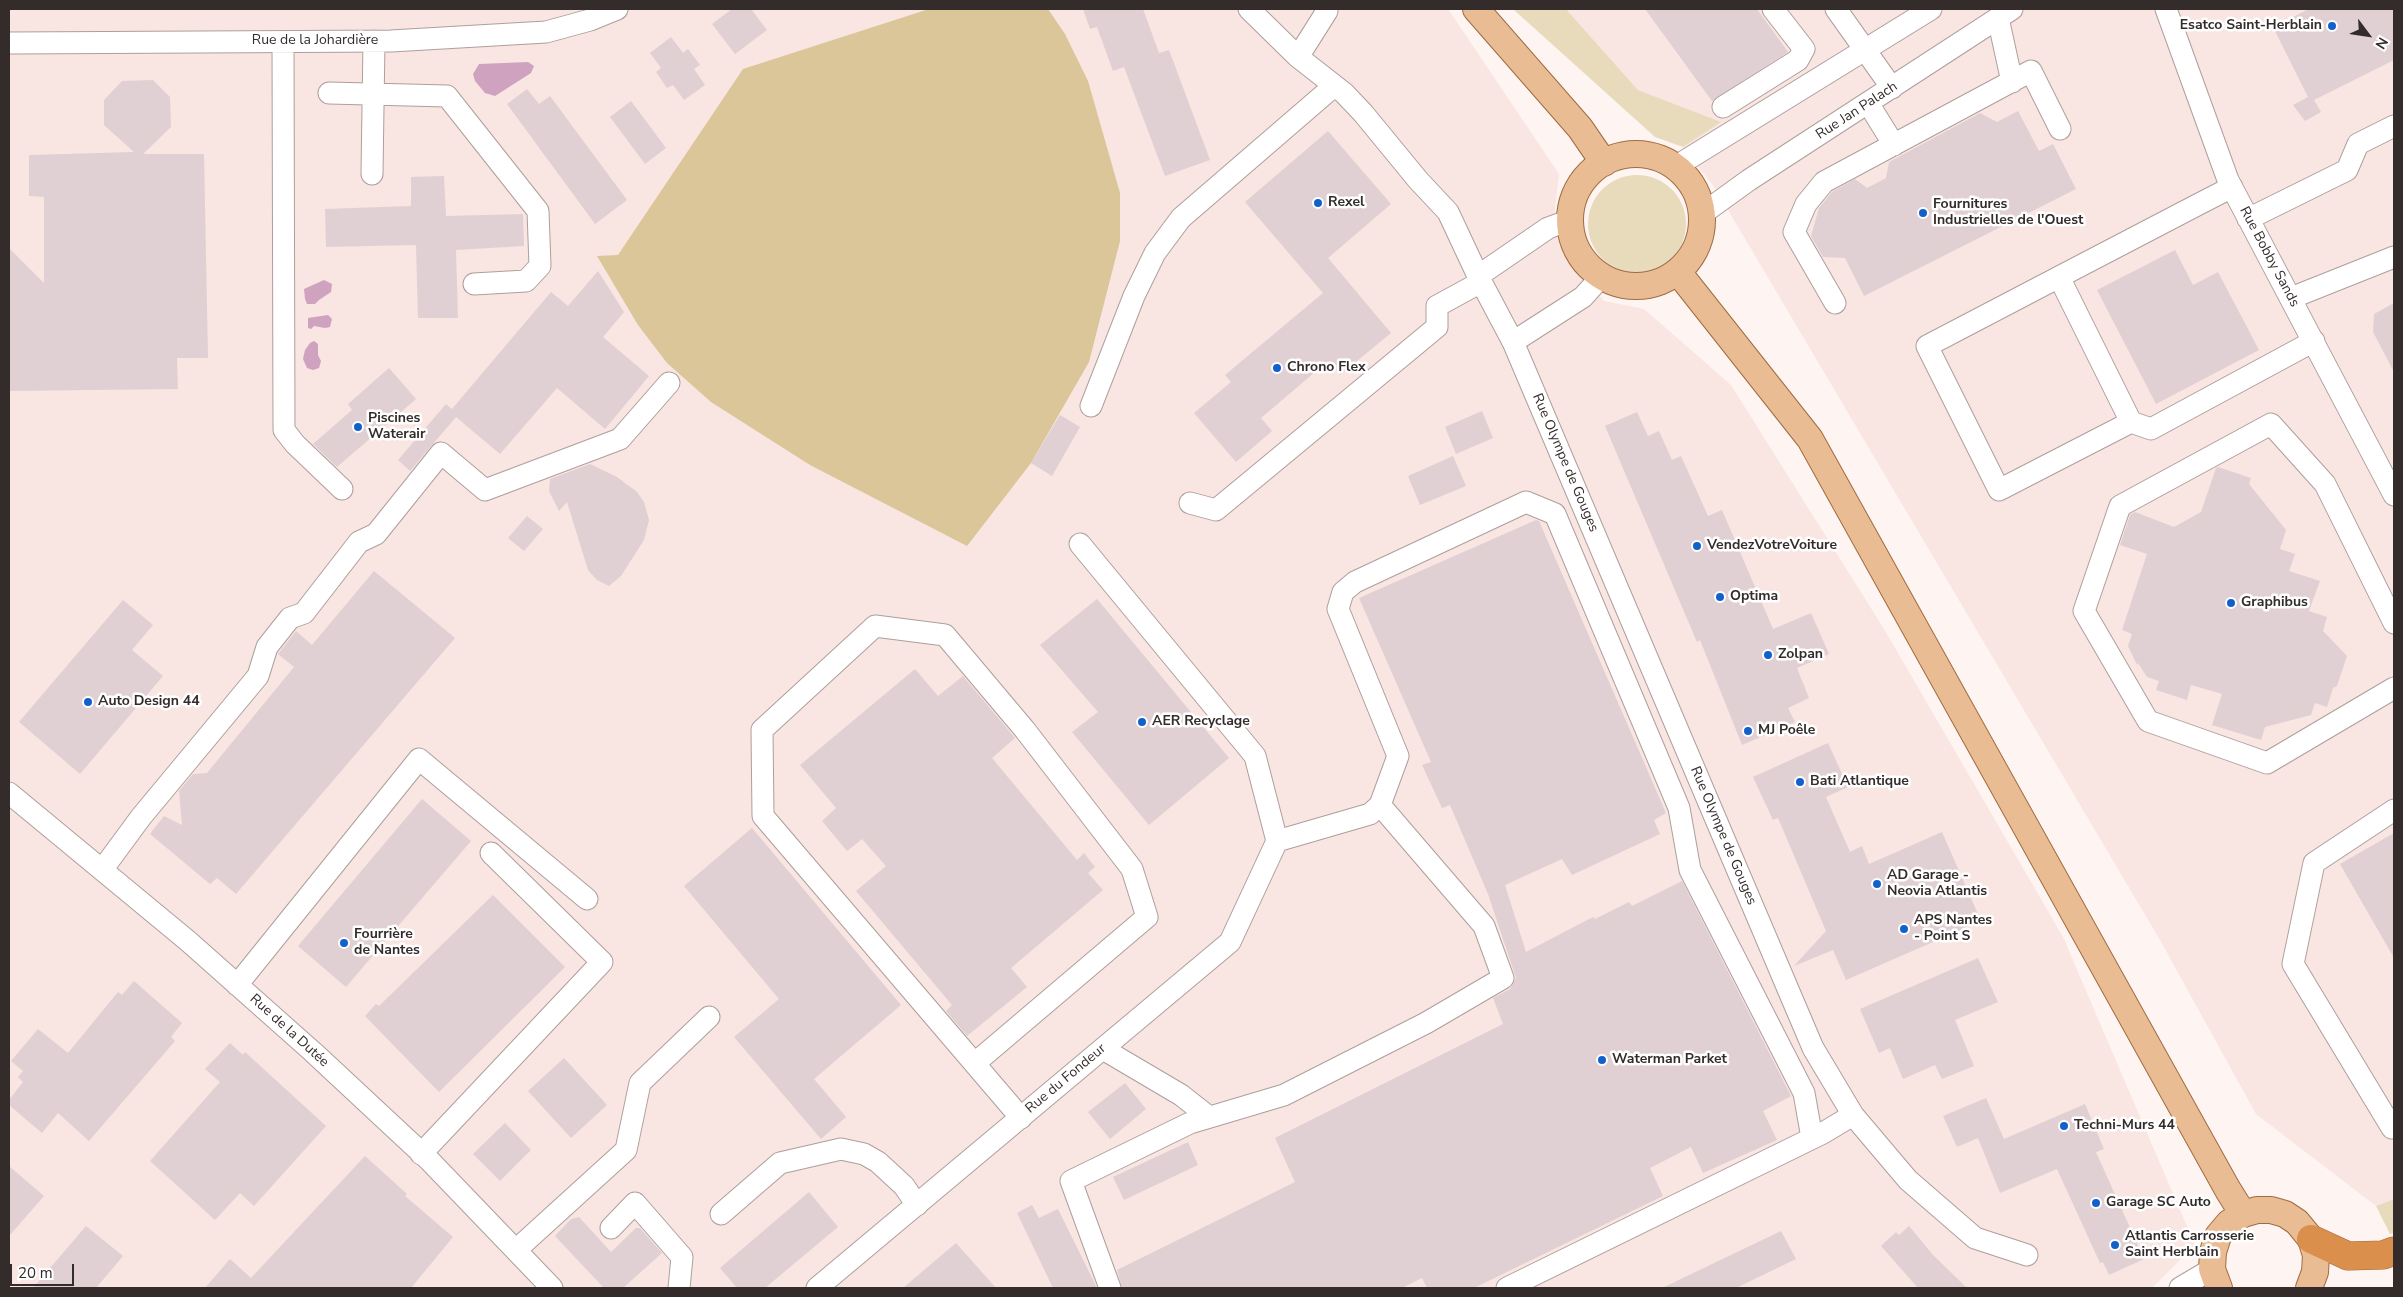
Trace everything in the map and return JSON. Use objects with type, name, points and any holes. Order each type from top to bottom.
[{"type":"highway","points":[[2311,1239],[2348,1256],[2383,1255],[2394,1250]]},
{"type":"main road","points":[[1476,9],[1580,128],[1604,163]]},
{"type":"main road","points":[[1635,154],[1656,157],[1676,167],[1694,188],[1702,214],[1700,240],[1688,263],[1678,272],[1654,284],[1641,287],[1627,286],[1601,277],[1588,266],[1578,253],[1572,237],[1570,220],[1574,197],[1579,187],[1594,169],[1624,155],[1635,154]]},
{"type":"main road","points":[[1678,272],[1810,440],[2228,1190],[2244,1214]]},
{"type":"main road","points":[[2215,1278],[2213,1252],[2218,1236],[2229,1223],[2244,1214],[2257,1210],[2271,1210],[2285,1214],[2297,1222],[2311,1239],[2316,1255],[2315,1272],[2309,1288]]},
{"type":"street","name":"Rue de la Johardière","points":[[9,43],[374,41],[546,32],[590,20],[617,9]]},
{"type":"street","name":"Rue Olympe de Gouges","points":[[1249,9],[1298,57],[1364,113],[1418,180],[1448,212],[1479,279],[1513,342],[1813,1048],[1853,1115],[1908,1180],[1975,1238],[2027,1255]]},
{"type":"street","points":[[1298,57],[1327,11],[1325,9]]},
{"type":"street","points":[[1722,107],[1798,60],[1804,49],[1773,9]]},
{"type":"street","points":[[1836,9],[1892,88]]},
{"type":"street","points":[[1676,167],[1931,9]]},
{"type":"street","name":"Rue Bobby Sands","points":[[2166,9],[2232,187],[2394,495]]},
{"type":"street","points":[[2005,13],[2012,82]]},
{"type":"street","name":"Rue Jan Palach","points":[[1702,214],[1749,180],[2005,13]]},
{"type":"street","points":[[372,174],[374,41]]},
{"type":"street","points":[[282,42],[284,430],[295,444],[342,489]]},
{"type":"street","points":[[1835,303],[1794,232],[1806,204],[1824,182],[2031,71],[2060,130]]},
{"type":"street","points":[[1091,406],[1134,296],[1155,253],[1181,218],[1334,86]]},
{"type":"street","points":[[329,93],[447,96],[538,211],[540,266],[526,281],[474,284]]},
{"type":"street","points":[[1868,103],[1894,144]]},
{"type":"street","points":[[2248,219],[2347,170],[2358,144],[2394,126]]},
{"type":"street","points":[[2131,422],[1999,490],[1927,346],[2232,187]]},
{"type":"street","points":[[1190,503],[1216,510],[1438,328],[1437,306],[1479,279],[1548,228],[1570,220]]},
{"type":"street","points":[[2291,298],[2394,257]]},
{"type":"street","points":[[1513,342],[1583,297],[1601,277]]},
{"type":"street","points":[[2059,277],[2131,422],[2151,429],[2314,341]]},
{"type":"street","points":[[102,870],[141,817],[258,676],[268,647],[290,618],[304,612],[359,542],[376,534],[441,453],[484,490],[620,440],[669,383]]},
{"type":"street","points":[[2394,622],[2325,484],[2271,424],[2120,506],[2084,611],[2148,721],[2267,763],[2394,688]]},
{"type":"street","points":[[1080,544],[1255,756],[1277,841],[1370,814],[1380,805],[1398,756],[1338,609],[1343,592],[1355,582],[1526,502],[1555,514],[1679,808],[1690,870],[1804,1093],[1812,1138]]},
{"type":"street","points":[[976,1063],[1147,917],[1132,869],[1025,730],[945,635],[875,626],[762,730],[763,816],[976,1063],[1021,1118]]},
{"type":"street","points":[[237,985],[419,759],[587,899]]},
{"type":"street","name":"Rue de la Dutée","points":[[9,793],[237,985],[421,1154],[552,1288]]},
{"type":"street","points":[[1110,1288],[1071,1181],[1190,1123],[1284,1095],[1426,1023],[1503,978],[1484,926],[1380,805]]},
{"type":"street","points":[[2392,1128],[2293,964],[2314,863],[2394,810]]},
{"type":"street","name":"Rue du Fondeur","points":[[823,1286],[917,1204],[1230,942],[1277,841]]},
{"type":"street","points":[[421,1154],[602,962],[491,853]]},
{"type":"street","points":[[516,1250],[626,1150],[640,1083],[709,1017]]},
{"type":"street","points":[[1103,1049],[1181,1095],[1209,1117]]},
{"type":"street","points":[[1507,1288],[1812,1138],[1853,1115]]},
{"type":"street","points":[[721,1214],[780,1163],[841,1150],[864,1154],[878,1162],[904,1186],[917,1204]]},
{"type":"street","points":[[611,1228],[635,1202],[682,1257],[680,1288]]},
{"type":"street","points":[[2180,1288],[2215,1278]]},
{"type":"shaded area","points":[[9,9],[1448,9],[1559,174],[1555,209],[1557,236],[1567,261],[1604,301],[1644,309],[1731,385],[1884,629],[2063,937],[2195,1245],[2152,1288],[9,1288]]},
{"type":"shaded area","points":[[929,9],[1048,9],[1065,34],[1088,81],[1120,193],[1120,241],[1089,362],[1031,463],[967,546],[810,465],[711,402],[667,363],[638,325],[597,256],[618,255],[743,69]]},
{"type":"shaded area","points":[[1513,9],[1566,9],[1638,90],[1721,122],[1683,147],[1655,137]]},
{"type":"shaded area","points":[[1566,9],[2394,9],[2394,1199],[2376,1206],[2256,1114],[2160,940],[1715,188],[1683,147],[1720,122],[1638,90]]},
{"type":"shaded area","points":[[528,62],[534,66],[531,73],[495,96],[485,93],[475,81],[473,74],[479,64]]},
{"type":"shaded area","points":[[1637,175],[1656,179],[1672,189],[1682,205],[1686,224],[1682,243],[1672,259],[1656,269],[1637,273],[1618,269],[1602,259],[1592,243],[1588,224],[1592,205],[1602,189],[1618,179]]},
{"type":"shaded area","points":[[324,280],[332,284],[331,292],[315,304],[307,304],[304,289]]},
{"type":"shaded area","points":[[328,315],[332,319],[330,327],[314,326],[311,329],[308,328],[308,318]]},
{"type":"shaded area","points":[[314,341],[318,344],[318,355],[321,361],[319,368],[313,370],[307,368],[303,359],[305,350]]},
{"type":"shaded area","points":[[2394,1199],[2394,1233],[2390,1234],[2376,1206]]},
{"type":"building","points":[[732,9],[751,9],[767,30],[735,54],[712,24]]},
{"type":"building","points":[[1083,9],[1143,9],[1159,53],[1169,50],[1210,160],[1165,176],[1124,67],[1113,71],[1097,27],[1090,29]]},
{"type":"building","points":[[1645,9],[1757,9],[1788,52],[1712,101]]},
{"type":"building","points":[[2309,9],[2394,9],[2394,60],[2314,100],[2321,112],[2305,121],[2293,105],[2308,97],[2273,27]]},
{"type":"building","points":[[671,37],[683,53],[688,49],[700,65],[694,69],[705,85],[684,100],[673,85],[667,88],[656,72],[661,68],[650,53]]},
{"type":"building","points":[[153,80],[170,97],[171,127],[143,154],[204,154],[208,358],[177,358],[178,389],[9,391],[9,248],[44,283],[44,197],[29,196],[29,155],[134,152],[104,125],[104,100],[122,81]]},
{"type":"building","points":[[527,89],[539,104],[550,96],[627,200],[595,224],[507,104]]},
{"type":"building","points":[[631,101],[666,148],[645,164],[610,117]]},
{"type":"building","name":"Fournitures Industrielles de l'Ouest","points":[[2018,111],[2039,151],[2053,144],[2076,189],[1864,296],[1845,258],[1823,257],[1811,236],[1819,208],[1832,192],[1855,179],[1867,188],[1886,178],[1889,162],[1980,113],[1997,122]]},
{"type":"building","points":[[1328,131],[1391,204],[1328,258],[1391,333],[1340,375],[1328,361],[1261,418],[1272,431],[1236,462],[1194,413],[1231,382],[1225,375],[1323,293],[1245,202]]},
{"type":"building","points":[[444,176],[446,216],[523,214],[524,246],[456,250],[458,318],[418,318],[416,245],[326,247],[325,209],[411,206],[411,177]]},
{"type":"building","points":[[2175,250],[2193,285],[2218,272],[2259,350],[2156,404],[2097,290]]},
{"type":"building","points":[[598,271],[624,312],[603,337],[649,376],[605,429],[557,388],[500,454],[456,417],[410,471],[398,460],[446,404],[452,409],[551,292],[568,306]]},
{"type":"building","points":[[2394,303],[2394,372],[2373,332],[2374,314]]},
{"type":"building","name":"Piscines Waterair","points":[[389,368],[416,399],[337,467],[313,444],[352,410],[348,404]]},
{"type":"building","points":[[1482,411],[1493,438],[1456,454],[1445,427]]},
{"type":"building","points":[[1637,412],[1648,436],[1659,431],[1672,460],[1681,456],[1708,516],[1722,510],[1773,629],[1811,613],[1829,654],[1797,668],[1809,698],[1788,708],[1795,722],[1742,745],[1700,640],[1697,642],[1605,426]]},
{"type":"building","points":[[1060,415],[1080,427],[1052,476],[1031,463]]},
{"type":"building","points":[[1453,456],[1466,486],[1420,505],[1408,476]]},
{"type":"building","points":[[590,464],[617,477],[637,492],[644,502],[649,520],[644,540],[621,576],[609,586],[597,580],[588,570],[567,502],[559,511],[549,491],[550,479]]},
{"type":"building","name":"Graphibus","points":[[2218,467],[2251,478],[2249,484],[2286,530],[2280,549],[2295,554],[2289,571],[2320,581],[2309,611],[2327,617],[2323,631],[2347,656],[2337,686],[2333,688],[2327,707],[2315,703],[2311,715],[2265,727],[2261,740],[2212,725],[2222,694],[2191,685],[2187,700],[2156,690],[2159,681],[2147,677],[2138,663],[2137,665],[2128,646],[2132,634],[2122,630],[2147,554],[2120,545],[2130,515],[2135,512],[2174,527],[2201,512],[2216,468]]},
{"type":"building","points":[[527,516],[543,529],[524,551],[508,538]]},
{"type":"building","name":"Waterman Parket","points":[[1536,520],[1539,521],[1666,813],[1654,820],[1660,834],[1572,875],[1562,859],[1505,885],[1526,952],[1593,917],[1595,919],[1629,902],[1632,906],[1682,881],[1791,1096],[1763,1111],[1777,1140],[1703,1173],[1691,1147],[1650,1168],[1663,1196],[1474,1288],[1427,1288],[1422,1278],[1402,1288],[1122,1288],[1117,1270],[1295,1182],[1275,1138],[1503,1024],[1493,998],[1510,989],[1516,978],[1488,894],[1450,805],[1442,808],[1422,765],[1431,762],[1359,598]]},
{"type":"building","points":[[374,571],[455,638],[236,894],[217,878],[210,884],[150,834],[164,816],[182,825],[179,791],[193,774],[207,773],[294,667],[278,654],[296,631],[312,645]]},
{"type":"building","name":"AER Recyclage","points":[[1097,599],[1229,758],[1149,825],[1072,732],[1098,712],[1040,645]]},
{"type":"building","name":"Auto Design 44","points":[[123,600],[153,625],[132,650],[163,676],[80,774],[19,722]]},
{"type":"building","points":[[915,669],[938,696],[963,676],[1015,738],[992,758],[1077,860],[1084,853],[1095,867],[1088,873],[1103,890],[1011,968],[1027,987],[967,1036],[946,1011],[952,1005],[856,891],[886,866],[862,839],[847,851],[822,821],[836,808],[800,765]]},
{"type":"building","points":[[1828,743],[1848,787],[1826,797],[1850,852],[1862,846],[1869,864],[1942,832],[1981,921],[1846,980],[1833,950],[1794,966],[1826,931],[1778,818],[1773,820],[1753,777]]},
{"type":"building","points":[[422,799],[471,841],[346,987],[298,946]]},
{"type":"building","points":[[752,828],[901,1005],[814,1079],[846,1117],[821,1139],[734,1037],[779,999],[684,886]]},
{"type":"building","points":[[2394,833],[2394,958],[2340,864]]},
{"type":"building","points":[[493,895],[565,967],[439,1092],[365,1016],[376,1004],[379,1006]]},
{"type":"building","points":[[1978,958],[1998,1002],[1955,1020],[1974,1066],[1942,1079],[1935,1065],[1903,1079],[1890,1048],[1879,1053],[1860,1009]]},
{"type":"building","points":[[134,981],[182,1023],[171,1037],[175,1041],[89,1141],[58,1113],[42,1133],[9,1105],[9,1100],[23,1082],[18,1077],[23,1071],[11,1061],[38,1029],[68,1053],[118,992],[122,995]]},
{"type":"building","points":[[230,1043],[243,1055],[245,1052],[326,1126],[254,1206],[240,1193],[215,1220],[150,1161],[220,1082],[205,1069]]},
{"type":"building","points":[[564,1058],[607,1105],[571,1138],[528,1091]]},
{"type":"building","points":[[1125,1083],[1146,1109],[1110,1139],[1088,1112]]},
{"type":"building","points":[[1986,1098],[2004,1139],[2085,1104],[2104,1149],[2096,1152],[2144,1259],[2109,1275],[2103,1262],[2100,1263],[2057,1169],[2000,1193],[1978,1138],[1957,1147],[1943,1116]]},
{"type":"building","points":[[505,1123],[531,1150],[500,1181],[473,1154]]},
{"type":"building","points":[[1188,1142],[1198,1165],[1124,1200],[1113,1177]]},
{"type":"building","points":[[365,1156],[407,1194],[405,1196],[453,1237],[411,1288],[205,1288],[230,1259],[251,1278]]},
{"type":"building","points":[[9,1166],[44,1196],[9,1236]]},
{"type":"building","points":[[809,1192],[838,1227],[765,1288],[737,1288],[720,1268]]},
{"type":"building","points":[[1032,1205],[1039,1218],[1058,1209],[1097,1288],[1053,1288],[1017,1213]]},
{"type":"building","points":[[579,1217],[611,1252],[636,1228],[640,1228],[662,1253],[623,1288],[604,1288],[555,1236],[571,1219]]},
{"type":"building","points":[[86,1226],[123,1256],[96,1288],[33,1288]]},
{"type":"building","points":[[1909,1226],[1933,1255],[1967,1288],[1918,1288],[1881,1246],[1896,1232],[1899,1235]]},
{"type":"building","points":[[1781,1231],[1796,1259],[1736,1288],[1662,1288]]},
{"type":"building","points":[[956,1243],[996,1288],[903,1288]]},
{"type":"place","name":"Esatco Saint-Herblain","points":[[2332,26]]},
{"type":"place","name":"Rexel","points":[[1318,203]]},
{"type":"place","name":"Fournitures Industrielles de l'Ouest","points":[[1923,213]]},
{"type":"place","name":"Chrono Flex","points":[[1277,368]]},
{"type":"place","name":"Piscines Waterair","points":[[358,427]]},
{"type":"place","name":"VendezVotreVoiture","points":[[1697,546]]},
{"type":"place","name":"Optima","points":[[1720,597]]},
{"type":"place","name":"Graphibus","points":[[2231,603]]},
{"type":"place","name":"Zolpan","points":[[1768,655]]},
{"type":"place","name":"Auto Design 44","points":[[88,702]]},
{"type":"place","name":"AER Recyclage","points":[[1142,722]]},
{"type":"place","name":"MJ Poêle","points":[[1748,731]]},
{"type":"place","name":"Bati Atlantique","points":[[1800,782]]},
{"type":"place","name":"AD Garage - Neovia Atlantis","points":[[1877,884]]},
{"type":"place","name":"APS Nantes - Point S","points":[[1904,929]]},
{"type":"place","name":"Fourrière de Nantes","points":[[344,943]]},
{"type":"place","name":"Waterman Parket","points":[[1602,1060]]},
{"type":"place","name":"Techni-Murs 44","points":[[2064,1126]]},
{"type":"place","name":"Garage SC Auto","points":[[2096,1203]]},
{"type":"place","name":"Atlantis Carrosserie Saint Herblain","points":[[2115,1245]]}]
